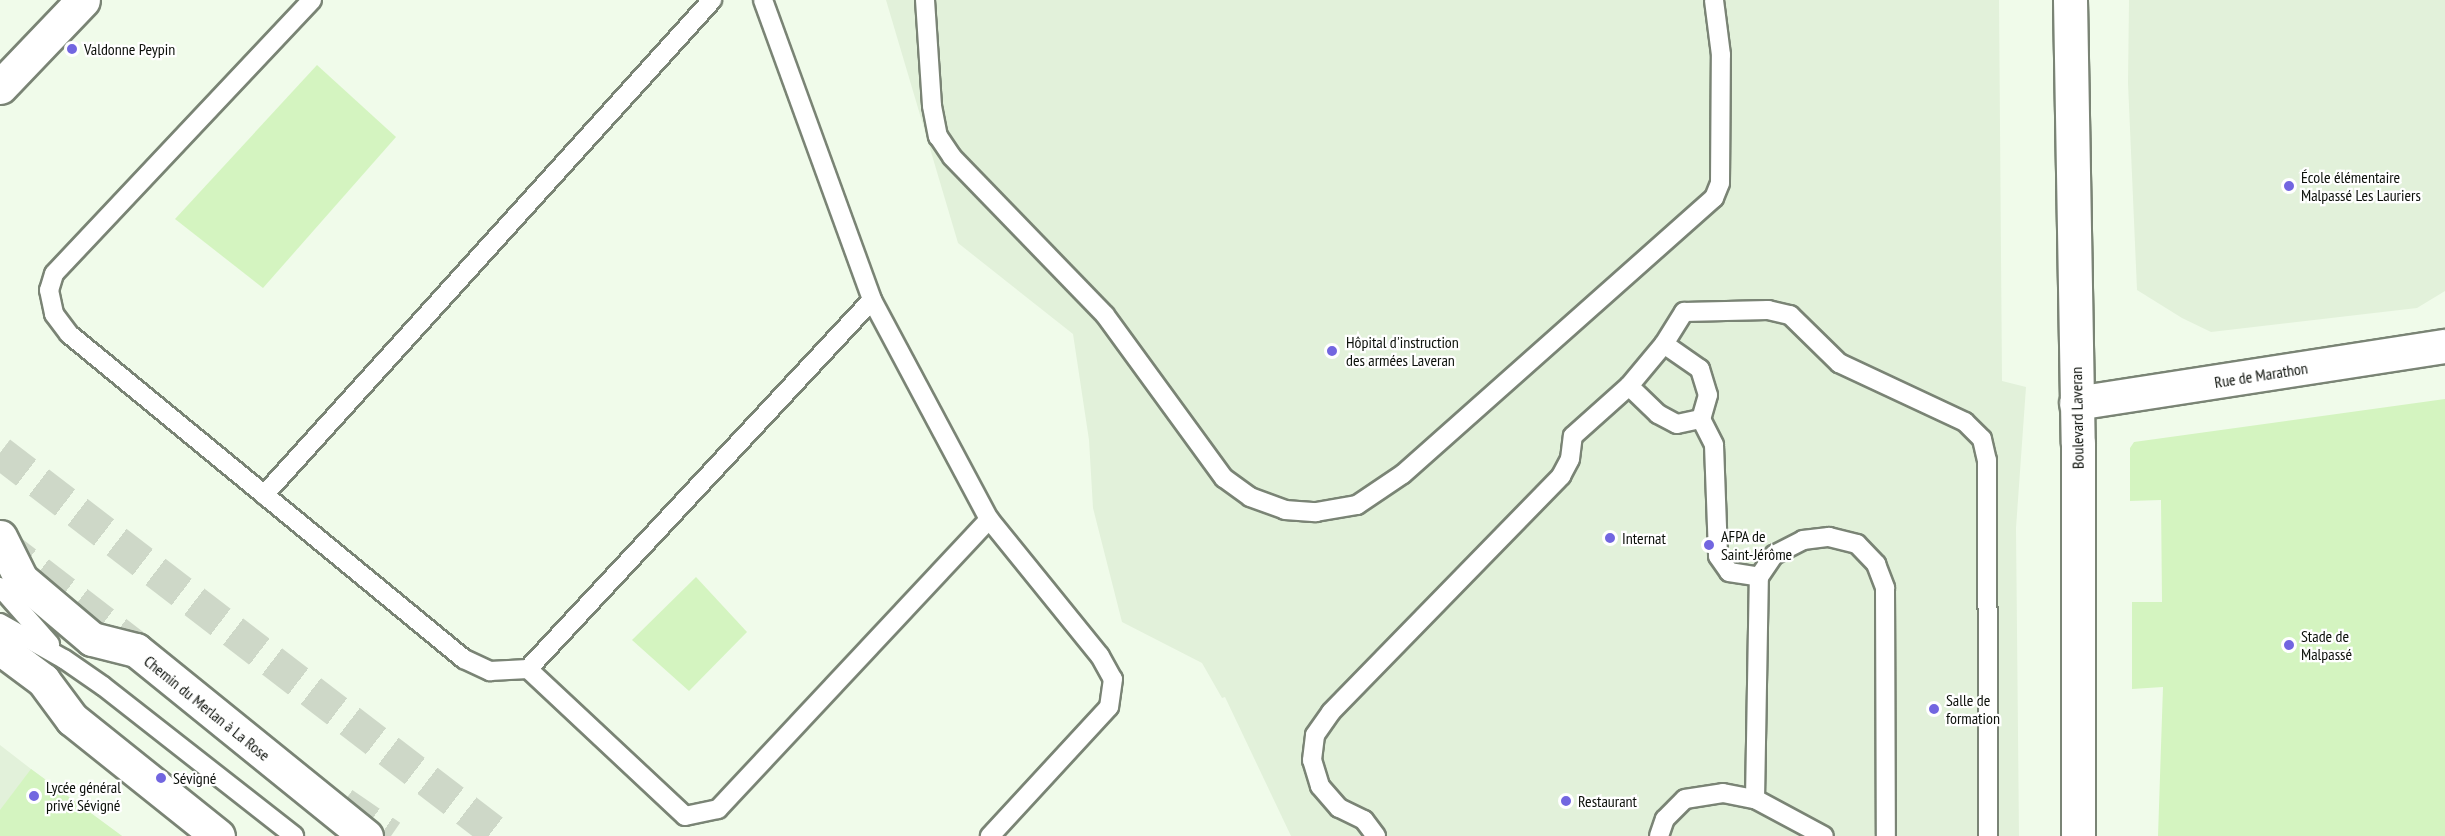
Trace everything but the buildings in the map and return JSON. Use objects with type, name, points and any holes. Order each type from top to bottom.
[{"type":"street","points":[[0,87],[83,0]]},
{"type":"street","name":"Boulevard Laveran","points":[[2070,0],[2076,403],[2078,836]]},
{"type":"street","name":"Rue de Marathon","points":[[2076,403],[2445,346]]},
{"type":"street","name":"Chemin du Merlan à La Rose","points":[[0,537],[21,579],[92,639],[136,651],[366,836]]},
{"type":"street","points":[[0,648],[43,680],[72,719],[218,836]]},
{"type":"lane","points":[[312,0],[54,274],[49,290],[54,314],[69,334],[464,659],[490,671],[528,669],[872,300]]},
{"type":"lane","points":[[264,495],[712,0]]},
{"type":"lane","points":[[764,0],[872,300],[989,519],[1100,656],[1113,679],[1109,707],[990,836]]},
{"type":"lane","points":[[925,0],[932,106],[938,136],[952,157],[1105,315],[1224,478],[1250,497],[1285,510],[1316,512],[1357,505],[1403,474],[1714,198],[1720,183],[1721,55],[1714,0]]},
{"type":"lane","points":[[1376,836],[1364,820],[1339,808],[1320,786],[1312,760],[1315,735],[1331,712],[1562,476],[1570,459],[1573,436],[1629,386],[1664,344],[1684,312],[1768,310],[1790,315],[1839,363],[1965,422],[1982,438],[1987,460],[1988,836]]},
{"type":"lane","points":[[1664,344],[1700,369],[1708,395],[1701,419],[1714,445],[1718,556],[1729,572],[1759,577]]},
{"type":"lane","points":[[1629,386],[1658,414],[1677,424],[1701,419]]},
{"type":"lane","points":[[528,669],[685,816],[718,809],[989,519]]},
{"type":"lane","points":[[1755,800],[1759,577],[1774,555],[1803,540],[1828,537],[1857,544],[1876,564],[1885,588],[1886,836]]},
{"type":"lane","points":[[0,587],[64,659]]},
{"type":"lane","points":[[0,622],[64,659],[147,719],[294,836]]},
{"type":"lane","points":[[1659,836],[1665,819],[1685,799],[1723,793],[1755,800],[1824,836]]},
{"type":"shaded area","points":[[886,0],[1999,0],[2002,381],[2026,387],[2016,528],[2019,836],[1291,836],[1225,697],[1222,698],[1202,663],[1122,622],[1093,508],[1089,440],[1073,334],[958,243]]},
{"type":"shaded area","name":"École élémentaire Malpassé Les Lauriers","points":[[2129,0],[2445,0],[2445,291],[2417,308],[2211,332],[2182,318],[2137,290],[2128,83]]},
{"type":"shaded area","name":"Lycée général privé Sévigné","points":[[0,745],[31,769],[122,836],[0,836]]},
{"type":"green space","points":[[317,65],[396,137],[263,288],[175,219]]},
{"type":"green space","name":"Stade de Malpassé","points":[[2445,399],[2445,836],[2158,836],[2163,687],[2132,689],[2132,602],[2162,602],[2161,500],[2130,501],[2130,448],[2134,442]]},
{"type":"green space","points":[[696,577],[747,632],[689,691],[632,640]]},
{"type":"green space","name":"Lycée général privé Sévigné","points":[[31,769],[122,836],[0,836],[0,810]]},
{"type":"tunnel","points":[[0,452],[500,836]]},
{"type":"tunnel","points":[[0,542],[144,653]]},
{"type":"tunnel","points":[[343,803],[391,836]]},
{"type":"place","name":"Valdonne Peypin","points":[[72,49]]},
{"type":"place","name":"École élémentaire Malpassé Les Lauriers","points":[[2289,186]]},
{"type":"place","name":"Hôpital d'instruction des armées Laveran","points":[[1332,351]]},
{"type":"place","name":"Internat","points":[[1610,538]]},
{"type":"place","name":"AFPA de Saint-Jérôme","points":[[1709,545]]},
{"type":"place","name":"Stade de Malpassé","points":[[2289,645]]},
{"type":"place","name":"Salle de formation","points":[[1934,709]]},
{"type":"place","name":"Sévigné","points":[[161,778]]},
{"type":"place","name":"Lycée général privé Sévigné","points":[[34,796]]},
{"type":"place","name":"Restaurant","points":[[1566,801]]}]
